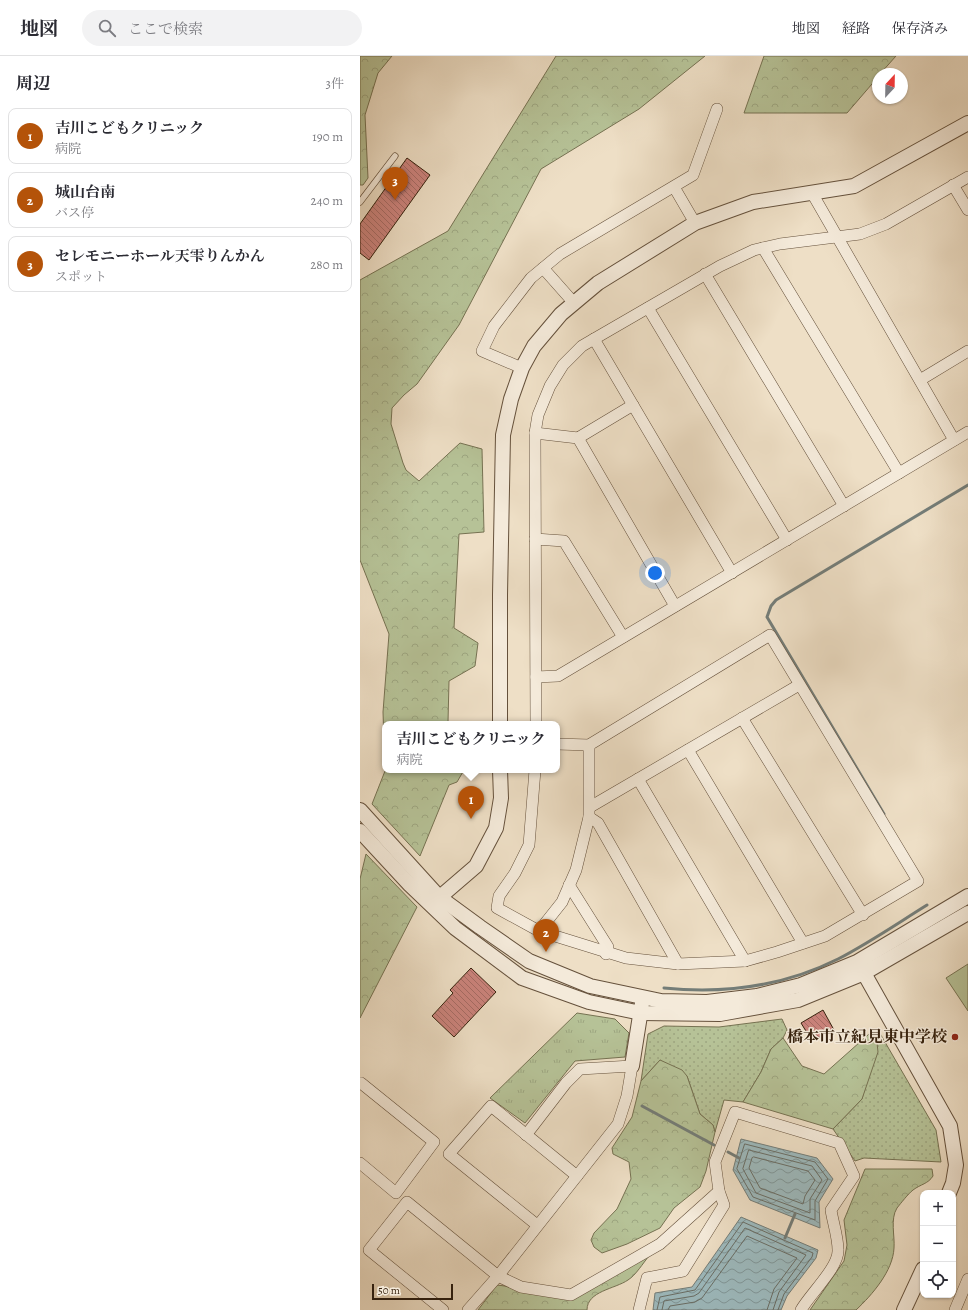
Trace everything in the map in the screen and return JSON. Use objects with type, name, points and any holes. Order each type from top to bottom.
[{"type":"street","points":[[522,368],[482,351],[494,326],[531,278],[560,254],[693,175],[717,109]]},
{"type":"street","points":[[500,721],[500,595],[503,435],[511,399],[522,368],[534,346],[561,314],[598,283],[695,223],[753,202],[775,197],[854,186],[968,123]]},
{"type":"street","points":[[536,721],[535,433],[538,415],[550,386],[563,365],[582,346],[704,274],[754,250],[837,236],[860,234],[886,224],[968,176]]},
{"type":"street","points":[[953,185],[968,210]]},
{"type":"street","points":[[674,187],[695,223]]},
{"type":"street","points":[[812,193],[954,440]]},
{"type":"street","points":[[763,248],[899,473]]},
{"type":"street","points":[[543,268],[574,304]]},
{"type":"street","points":[[704,274],[844,506]]},
{"type":"street","points":[[648,308],[787,540]]},
{"type":"street","points":[[594,339],[732,573]]},
{"type":"street","points":[[920,380],[968,352]]},
{"type":"street","points":[[535,433],[578,438],[633,405]]},
{"type":"street","points":[[536,677],[558,676],[968,432]]},
{"type":"street","points":[[578,438],[675,606]]},
{"type":"street","points":[[535,539],[564,542],[623,637]]},
{"type":"street","points":[[535,773],[528,845],[516,873],[499,896],[497,908],[539,931],[606,954],[626,958],[678,964],[745,960],[825,936],[863,915],[918,881],[770,635],[589,745],[560,744]]},
{"type":"street","points":[[589,812],[638,779],[799,685]]},
{"type":"street","points":[[742,718],[863,915]]},
{"type":"street","points":[[539,931],[562,902],[576,870],[589,812],[589,745]]},
{"type":"street","points":[[688,750],[803,943]]},
{"type":"street","points":[[435,901],[476,866],[496,828],[501,798],[500,773]]},
{"type":"street","points":[[638,779],[745,960]]},
{"type":"street","points":[[360,810],[420,876],[435,901],[469,940],[522,978],[589,1002],[641,1012],[720,1014],[798,1000],[968,913]]},
{"type":"street","points":[[589,812],[598,823],[678,964]]},
{"type":"street","points":[[360,831],[410,885],[480,928],[529,961],[590,986],[662,1001],[707,1002],[757,996],[861,968],[968,896]]},
{"type":"street","points":[[569,885],[608,947],[606,954]]},
{"type":"street","points":[[861,968],[950,1126],[956,1165],[950,1190]]},
{"type":"street","points":[[468,1310],[498,1276],[618,1124],[627,1096],[641,1012],[642,996]]},
{"type":"street","points":[[526,1135],[566,1083],[580,1069],[632,1066]]},
{"type":"street","points":[[360,1084],[362,1083],[434,1142],[396,1192],[360,1163]]},
{"type":"street","points":[[537,1225],[449,1154],[491,1106],[578,1176]]},
{"type":"street","points":[[639,1310],[647,1278],[683,1270],[724,1205],[718,1191],[715,1162],[735,1112],[839,1144],[854,1176],[831,1210],[839,1251],[829,1274],[808,1298],[801,1310]]},
{"type":"street","points":[[443,1310],[370,1250],[407,1202],[498,1276],[521,1287],[571,1295],[660,1244],[718,1191]]},
{"type":"street","points":[[904,1310],[920,1275]]},
{"type":"street","points":[[955,1310],[968,1279]]},
{"type":"lane","points":[[360,203],[394,156]]},
{"type":"green space","points":[[360,56],[392,56],[378,73],[365,115],[368,178],[363,185],[360,185]]},
{"type":"green space","points":[[556,56],[705,56],[639,109],[541,169],[459,325],[417,384],[392,408],[391,424],[403,463],[406,470],[419,481],[460,443],[482,449],[484,532],[459,534],[454,628],[478,643],[475,666],[449,681],[448,721],[383,721],[389,634],[360,560],[360,280],[448,231]]},
{"type":"green space","points":[[764,56],[896,56],[885,68],[872,68],[872,84],[847,113],[744,113]]},
{"type":"green space","points":[[384,773],[462,773],[457,782],[449,785],[420,856],[372,804]]},
{"type":"green space","points":[[366,854],[417,907],[360,1018],[360,879]]},
{"type":"green space","points":[[968,964],[968,1011],[946,978]]},
{"type":"green space","points":[[577,1013],[615,1019],[629,1033],[625,1057],[575,1061],[525,1123],[490,1098]]},
{"type":"green space","points":[[782,1019],[787,1030],[783,1038],[771,1049],[761,1072],[743,1102],[724,1100],[715,1132],[713,1125],[700,1114],[687,1076],[660,1060],[641,1081],[648,1034],[664,1026],[719,1027]]},
{"type":"green space","points":[[878,1030],[936,1130],[941,1162],[864,1158],[855,1161],[833,1129],[862,1099],[877,1043],[869,1034]]},
{"type":"green space","points":[[869,1034],[877,1043],[878,1052],[862,1099],[833,1129],[743,1102],[761,1072],[771,1049],[783,1038],[802,1066],[824,1074]]},
{"type":"green space","points":[[660,1060],[682,1070],[687,1076],[700,1114],[713,1125],[715,1132],[706,1171],[700,1187],[674,1208],[660,1228],[627,1244],[602,1253],[594,1247],[591,1240],[594,1233],[617,1209],[631,1179],[629,1162],[613,1154],[612,1148],[632,1117],[641,1081]]},
{"type":"green space","points":[[865,1169],[932,1169],[933,1176],[929,1181],[911,1192],[897,1208],[893,1222],[893,1257],[886,1274],[869,1297],[856,1310],[810,1310],[844,1261],[847,1245],[844,1220]]},
{"type":"green space","points":[[649,1256],[631,1278],[603,1291],[592,1299],[588,1304],[587,1310],[478,1310],[497,1285],[528,1289],[571,1299]]},
{"type":"water","points":[[741,1139],[817,1158],[833,1179],[819,1202],[820,1228],[750,1200],[733,1170]]},
{"type":"water","points":[[741,1217],[818,1250],[816,1258],[787,1296],[781,1310],[653,1310],[655,1293],[692,1287]]},
{"type":"building","points":[[407,158],[430,175],[369,260],[360,253],[360,224]]},
{"type":"building","points":[[471,968],[496,992],[454,1037],[432,1016],[453,993],[450,990]]},
{"type":"building","points":[[823,1010],[834,1030],[812,1041],[801,1023]]},
{"type":"waterway","points":[[884,814],[767,617],[771,606],[776,600],[968,485]]},
{"type":"waterway","points":[[664,988],[686,990],[731,989],[775,982],[796,976],[850,953],[927,905]]},
{"type":"waterway","points":[[642,1106],[714,1145]]},
{"type":"waterway","points":[[728,1152],[739,1158]]},
{"type":"waterway","points":[[785,1238],[795,1214]]},
{"type":"place","name":"セレモニーホール天雫りんかん","points":[[395,200]]},
{"type":"place","name":"吉川こどもクリニック","points":[[471,819]]},
{"type":"place","name":"城山台南","points":[[546,952]]},
{"type":"place","name":"橋本市立紀見東中学校","points":[[955,1037]]}]
